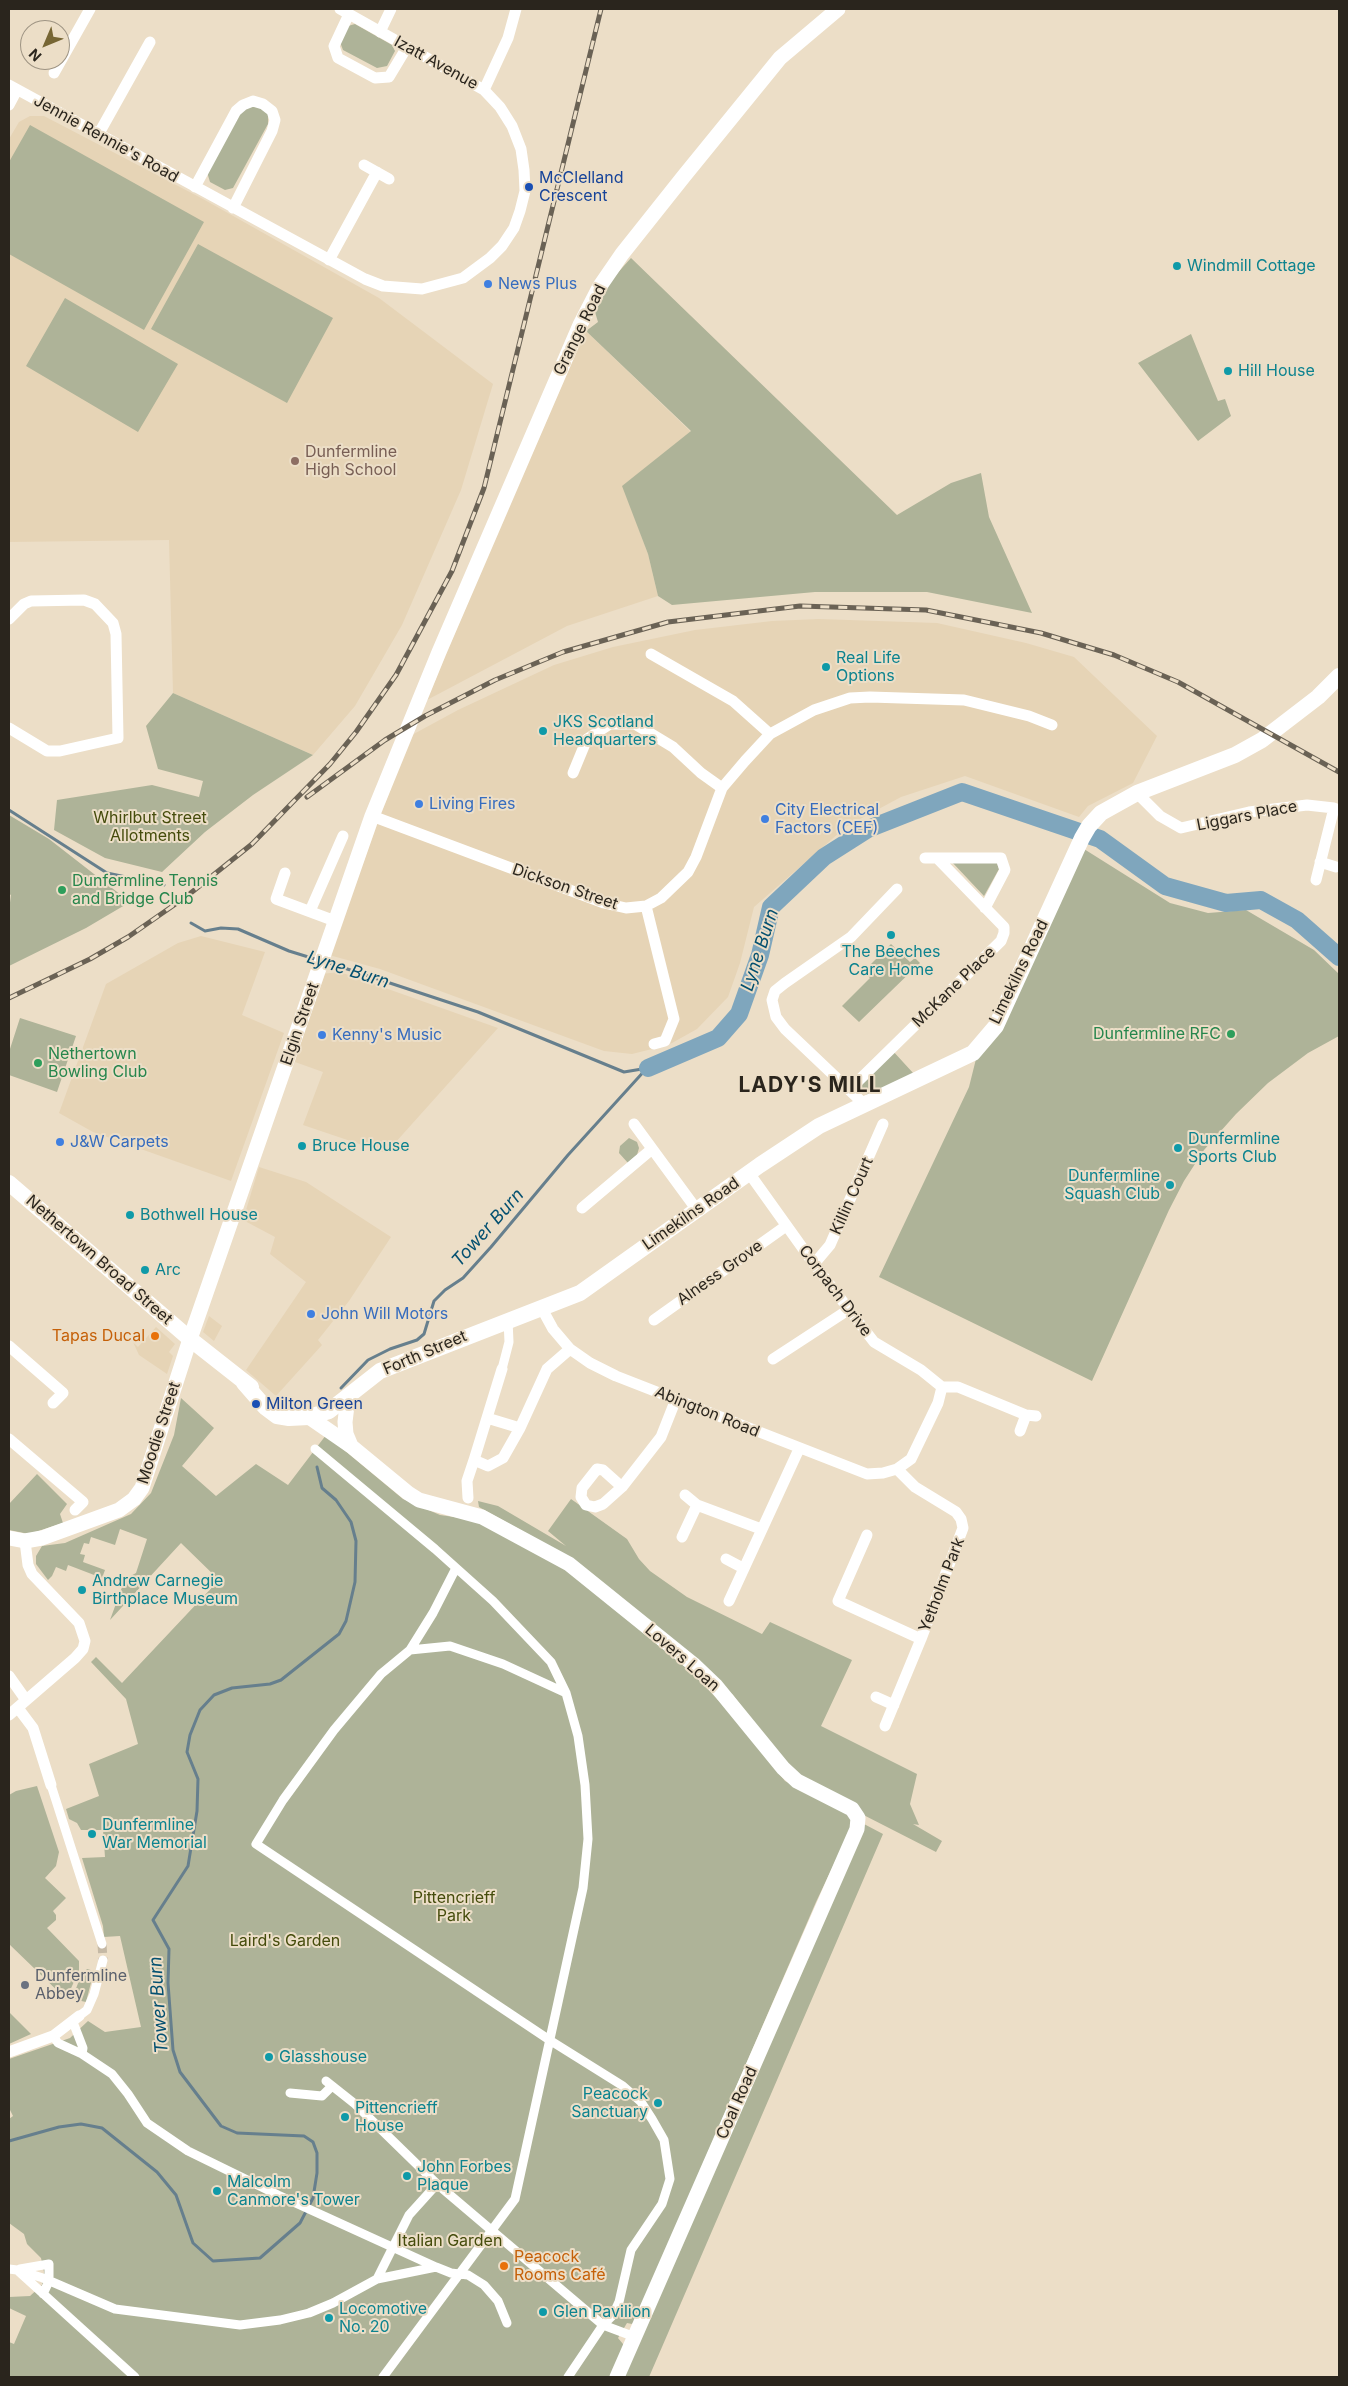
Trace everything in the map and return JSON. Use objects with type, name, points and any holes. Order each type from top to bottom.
[{"type":"main road","name":"Limekilns Road","points":[[542,1308],[580,1293],[749,1172],[819,1126],[973,1053],[996,1026],[1085,832],[1101,813],[1137,793],[1235,755],[1262,740],[1318,697],[1339,676]]},
{"type":"main road","name":"Nethertown Broad Street","points":[[9,1183],[190,1339],[244,1382],[265,1407],[277,1416],[289,1418],[314,1416]]},
{"type":"main road","name":"Forth Street","points":[[314,1416],[329,1411],[380,1371],[542,1308]]},
{"type":"street","points":[[54,73],[90,9]]},
{"type":"street","points":[[380,32],[391,9]]},
{"type":"street","points":[[484,90],[508,38],[516,9]]},
{"type":"street","name":"Grange Road","points":[[416,711],[439,652],[580,324],[600,286],[622,254],[780,58],[838,9]]},
{"type":"street","points":[[345,12],[334,46],[338,58],[375,78],[389,77],[408,47]]},
{"type":"street","name":"Izatt Avenue","points":[[345,12],[484,90],[500,107],[512,126],[521,149],[524,170],[525,191],[514,228],[502,246],[463,278],[422,289],[383,286],[365,279]]},
{"type":"street","points":[[98,135],[150,42]]},
{"type":"street","points":[[9,105],[13,88]]},
{"type":"street","name":"Jennie Rennie's Road","points":[[13,88],[365,279]]},
{"type":"street","name":"Jennie Rennie's Road","points":[[195,187],[236,111],[243,105],[253,101],[263,104],[272,111],[275,120],[272,131],[233,208]]},
{"type":"street","points":[[364,165],[389,179]]},
{"type":"street","points":[[329,260],[377,172]]},
{"type":"street","points":[[9,619],[24,604],[31,601],[84,600],[95,604],[113,623],[116,634],[118,738],[60,751],[47,750],[9,728]]},
{"type":"street","points":[[651,654],[733,701],[770,734]]},
{"type":"street","points":[[654,1044],[665,1041],[674,1019],[646,906],[661,898],[688,872],[696,857],[722,788],[770,734],[814,710],[850,698],[870,697],[964,700],[1029,716],[1052,725]]},
{"type":"street","name":"Elgin Street","points":[[190,1339],[372,816],[416,711]]},
{"type":"street","points":[[573,773],[587,739],[610,724],[635,724],[673,747],[701,773],[722,788]]},
{"type":"street","name":"Liggars Place","points":[[1137,793],[1160,816],[1181,828],[1249,812],[1307,805],[1337,809]]},
{"type":"street","points":[[1316,880],[1337,809]]},
{"type":"street","name":"Dickson Street","points":[[372,816],[604,903],[626,908],[646,906]]},
{"type":"street","points":[[310,911],[344,836]]},
{"type":"street","points":[[925,858],[1001,858],[1005,870],[985,908]]},
{"type":"street","name":"McKane Place","points":[[850,1089],[1001,941],[1004,927],[938,858]]},
{"type":"street","points":[[1320,862],[1336,867]]},
{"type":"street","points":[[286,873],[276,900],[335,921]]},
{"type":"street","points":[[864,1104],[785,1029],[776,1017],[772,1000],[776,991],[785,983],[851,936],[898,889]]},
{"type":"street","points":[[634,1124],[696,1210]]},
{"type":"street","name":"Killin Court","points":[[814,1264],[830,1245],[883,1124]]},
{"type":"street","points":[[582,1208],[652,1149]]},
{"type":"street","name":"Corpach Drive","points":[[749,1172],[786,1226],[874,1342],[921,1370],[942,1387]]},
{"type":"street","name":"Alness Grove","points":[[654,1320],[786,1226]]},
{"type":"street","name":"Abington Road","points":[[542,1308],[554,1330],[570,1349],[590,1363],[616,1376],[867,1474],[883,1473],[897,1469]]},
{"type":"street","points":[[773,1359],[848,1310]]},
{"type":"street","points":[[468,1498],[467,1481],[509,1342],[508,1320]]},
{"type":"street","name":"Moodie Street","points":[[25,1541],[42,1538],[119,1510],[134,1499],[142,1488],[150,1467],[190,1339]]},
{"type":"street","points":[[9,1346],[63,1393],[53,1403]]},
{"type":"street","points":[[474,1460],[488,1466],[502,1458],[520,1428],[547,1369],[570,1349]]},
{"type":"street","points":[[897,1469],[911,1459],[938,1403],[942,1387],[958,1387],[1031,1416],[1020,1431]]},
{"type":"street","points":[[348,1397],[345,1422],[346,1434],[351,1446]]},
{"type":"street","points":[[622,1487],[661,1437],[676,1399]]},
{"type":"street","points":[[314,1416],[351,1446]]},
{"type":"street","points":[[487,1418],[520,1428]]},
{"type":"street","points":[[9,1439],[83,1502],[76,1510]]},
{"type":"street","name":"Lovers Loan","points":[[351,1446],[419,1500],[475,1514],[569,1564],[693,1664],[716,1686],[797,1781],[852,1809],[858,1818],[857,1829]]},
{"type":"street","points":[[729,1601],[742,1568],[800,1448]]},
{"type":"street","points":[[315,1449],[493,1601],[551,1662],[566,1693],[578,1736],[585,1785],[588,1839],[583,1888],[516,2199],[383,2377]]},
{"type":"street","name":"Yetholm Park","points":[[885,1726],[921,1639],[963,1528],[961,1519],[956,1512],[915,1487],[897,1469]]},
{"type":"street","points":[[685,1495],[697,1505],[761,1529]]},
{"type":"street","points":[[682,1537],[697,1505]]},
{"type":"street","points":[[867,1535],[838,1600],[921,1639]]},
{"type":"street","points":[[9,1538],[25,1541],[28,1565],[32,1574],[79,1623],[85,1641],[83,1649],[75,1658],[18,1708]]},
{"type":"street","points":[[726,1559],[742,1568]]},
{"type":"street","points":[[456,1568],[433,1613],[410,1650],[381,1674],[334,1730],[284,1800],[256,1844],[551,2041],[623,2086],[641,2102],[664,2140],[670,2180],[662,2204],[631,2250],[619,2302],[613,2315],[603,2325],[568,2377]]},
{"type":"street","points":[[410,1650],[450,1646],[503,1664],[566,1693]]},
{"type":"street","points":[[9,1676],[18,1708],[33,1728],[47,1782],[102,1944]]},
{"type":"street","points":[[876,1697],[894,1705]]},
{"type":"street","name":"Coal Road","points":[[617,2377],[857,1829]]},
{"type":"street","points":[[9,2052],[53,2036],[87,2010],[94,1994],[103,1960]]},
{"type":"street","points":[[76,2019],[83,2048],[82,2054]]},
{"type":"street","points":[[53,2036],[58,2043],[82,2054],[112,2074],[147,2123],[188,2151],[281,2197],[436,2267],[451,2273],[461,2273],[484,2285],[498,2301],[507,2322]]},
{"type":"street","points":[[290,2093],[322,2096],[329,2084],[355,2104],[437,2184],[603,2325],[635,2337]]},
{"type":"street","points":[[377,2279],[409,2215],[437,2184]]},
{"type":"street","points":[[13,2269],[49,2264],[49,2281],[43,2294]]},
{"type":"street","points":[[13,2269],[49,2281],[115,2309],[240,2325],[280,2320],[309,2313],[349,2295],[377,2279],[436,2267]]},
{"type":"street","points":[[13,2269],[135,2377]]},
{"type":"shaded area","name":"Dunfermline High School","points":[[30,116],[44,116],[203,199],[379,298],[493,384],[461,490],[402,625],[355,706],[313,755],[173,693],[169,540],[9,542],[9,139],[19,122]]},
{"type":"shaded area","points":[[586,331],[691,432],[623,486],[648,554],[658,596],[567,626],[427,700],[493,542]]},
{"type":"shaded area","points":[[819,619],[937,623],[1026,643],[1074,657],[1157,736],[1133,783],[1088,806],[1079,817],[965,776],[901,797],[847,826],[754,907],[740,963],[728,997],[697,1029],[672,1043],[652,1049],[632,1054],[604,1051],[380,969],[329,955],[410,736],[458,710],[554,665],[613,647],[695,630],[772,621]]},
{"type":"shaded area","points":[[201,936],[265,952],[242,1015],[284,1033],[231,1181],[93,1132],[59,1113],[106,984],[178,943]]},
{"type":"shaded area","points":[[340,972],[498,1028],[386,1153],[303,1125],[323,1072],[295,1062],[321,974]]},
{"type":"shaded area","points":[[259,1167],[306,1182],[391,1237],[349,1301],[318,1340],[322,1345],[276,1396],[246,1370],[306,1282],[270,1254],[275,1237],[243,1220]]},
{"type":"shaded area","points":[[209,1316],[222,1326],[214,1341],[203,1332]]},
{"type":"shaded area","points":[[156,1327],[175,1344],[169,1352],[173,1356],[167,1374],[139,1355],[133,1342],[138,1347]]},
{"type":"green space","points":[[355,24],[392,45],[395,51],[387,66],[377,68],[343,50],[340,42],[348,26]]},
{"type":"green space","points":[[254,103],[268,112],[268,124],[233,188],[225,190],[210,182],[207,172],[242,107]]},
{"type":"green space","points":[[30,125],[204,222],[144,330],[9,254],[9,162]]},
{"type":"green space","points":[[198,244],[333,318],[287,403],[151,329]]},
{"type":"green space","points":[[631,258],[897,515],[951,483],[981,473],[989,517],[1032,613],[927,592],[815,592],[672,605],[658,596],[648,554],[622,486],[691,431],[586,331],[598,322],[595,312],[604,288]]},
{"type":"green space","points":[[65,298],[178,364],[138,432],[26,366]]},
{"type":"green space","points":[[1191,334],[1218,401],[1225,399],[1231,416],[1198,441],[1138,363]]},
{"type":"green space","name":"Whirlbut Street Allotments","points":[[173,693],[313,755],[253,795],[205,832],[162,872],[105,858],[54,830],[57,800],[152,785],[199,797],[203,781],[158,769],[146,726]]},
{"type":"green space","name":"Dunfermline Tennis and Bridge Club","points":[[9,815],[49,839],[130,902],[86,928],[9,966],[9,910],[11,895],[9,894]]},
{"type":"green space","points":[[1084,849],[1170,903],[1208,913],[1246,910],[1314,950],[1339,974],[1339,1036],[1308,1053],[1268,1083],[1236,1114],[1204,1150],[1184,1181],[1169,1210],[1092,1381],[879,1277],[969,1087],[977,1055]]},
{"type":"green space","points":[[996,860],[999,869],[984,896],[951,861]]},
{"type":"green space","points":[[891,944],[910,962],[915,958],[920,963],[859,1022],[842,1006],[870,978],[863,972]]},
{"type":"green space","name":"Nethertown Bowling Club","points":[[20,1018],[76,1036],[57,1092],[9,1075],[9,1052]]},
{"type":"green space","points":[[892,1050],[914,1074],[868,1096],[858,1085]]},
{"type":"green space","points":[[629,1138],[637,1142],[639,1148],[637,1155],[628,1163],[619,1153],[620,1146]]},
{"type":"green space","name":"Pittencrieff Park","points":[[181,1398],[214,1428],[182,1466],[216,1496],[256,1464],[288,1485],[326,1435],[403,1499],[440,1515],[475,1520],[564,1568],[689,1670],[726,1708],[785,1781],[850,1814],[852,1826],[816,1902],[635,2321],[632,2324],[627,2323],[618,2338],[623,2344],[623,2349],[610,2377],[9,2377],[9,2342],[14,2344],[26,2316],[9,2308],[9,2297],[30,2296],[42,2285],[44,2272],[41,2258],[27,2244],[24,2234],[9,2223],[9,2119],[13,2116],[9,2108],[9,2059],[70,2038],[88,2021],[105,2032],[141,2027],[120,1936],[104,1937],[103,1926],[82,1858],[105,1857],[103,1830],[81,1830],[77,1823],[69,1819],[66,1809],[99,1796],[89,1764],[138,1744],[126,1699],[91,1662],[96,1657],[122,1683],[219,1580],[181,1543],[110,1620],[125,1579],[136,1573],[147,1539],[120,1529],[115,1545],[91,1537],[89,1544],[84,1543],[80,1554],[85,1555],[83,1562],[105,1570],[102,1578],[68,1565],[66,1571],[56,1567],[48,1580],[36,1564],[36,1556],[42,1546],[65,1543],[131,1514],[151,1493],[174,1435]]},
{"type":"green space","points":[[37,1474],[67,1504],[60,1514],[63,1523],[29,1534],[9,1530],[9,1504]]},
{"type":"green space","points":[[571,1499],[627,1539],[639,1559],[650,1571],[687,1597],[762,1634],[770,1622],[852,1660],[821,1726],[917,1774],[910,1804],[919,1825],[913,1824],[942,1841],[936,1852],[797,1781],[733,1695],[571,1558],[479,1507],[478,1501],[498,1506],[566,1546],[548,1531]]},
{"type":"green space","points":[[37,1786],[59,1852],[56,1866],[45,1878],[66,1898],[53,1911],[56,1915],[56,1920],[47,1928],[79,1961],[79,1971],[66,1999],[9,1944],[9,1795],[16,1791]]},
{"type":"green space","points":[[864,1824],[883,1834],[649,2377],[624,2377]]},
{"type":"green space","points":[[87,1969],[94,1971],[86,2002],[72,1999],[80,1978]]},
{"type":"green space","points":[[9,2012],[31,2034],[9,2044]]},
{"type":"waterway","name":"Lyne Burn","points":[[648,1068],[718,1038],[739,1014],[760,955],[771,907],[824,857],[868,829],[962,792],[1100,839],[1165,886],[1226,903],[1261,900],[1297,920],[1339,957]]},
{"type":"waterway","name":"Lyne Burn","points":[[9,810],[107,873],[164,885]]},
{"type":"waterway","name":"Lyne Burn","points":[[191,923],[205,931],[221,928],[238,929],[289,951],[318,960]]},
{"type":"waterway","name":"Lyne Burn","points":[[326,962],[478,1012],[624,1072],[648,1068]]},
{"type":"waterway","name":"Tower Burn","points":[[341,1388],[368,1360],[390,1349],[417,1340],[424,1334],[434,1301],[445,1290],[463,1278],[568,1155],[647,1068]]},
{"type":"waterway","name":"Tower Burn","points":[[9,2141],[59,2127],[81,2124],[102,2128],[157,2172],[176,2195],[193,2243],[213,2261],[260,2258],[300,2223],[313,2198],[317,2173],[317,2153],[313,2142],[304,2136],[237,2133],[221,2126],[180,2072],[173,2050],[168,1983],[169,1949],[153,1920],[188,1866],[197,1811],[198,1779],[187,1752],[190,1735],[200,1710],[214,1695],[232,1688],[270,1684],[281,1680],[339,1634],[346,1621],[355,1582],[356,1541],[351,1522],[336,1500],[322,1488],[317,1467]]},
{"type":"tunnel","points":[[102,1944],[103,1960]]},
{"type":"railway","points":[[9,998],[90,959],[128,937],[187,896],[252,844],[330,764],[356,732],[396,675],[452,571],[484,488],[601,9]]},
{"type":"railway","points":[[307,797],[385,740],[425,716],[495,680],[563,652],[668,622],[800,606],[926,610],[1041,633],[1114,655],[1178,682],[1339,772]]},
{"type":"place","name":"McClelland Crescent","points":[[529,187]]},
{"type":"place","name":"Windmill Cottage","points":[[1177,266]]},
{"type":"place","name":"News Plus","points":[[488,284]]},
{"type":"place","name":"Hill House","points":[[1228,371]]},
{"type":"place","name":"Dunfermline High School","points":[[295,461]]},
{"type":"place","name":"Real Life Options","points":[[826,667]]},
{"type":"place","name":"JKS Scotland Headquarters","points":[[543,731]]},
{"type":"place","name":"Living Fires","points":[[419,804]]},
{"type":"place","name":"City Electrical Factors (CEF)","points":[[765,819]]},
{"type":"place","name":"Dunfermline Tennis and Bridge Club","points":[[62,890]]},
{"type":"place","name":"The Beeches Care Home","points":[[891,935]]},
{"type":"place","name":"Dunfermline RFC","points":[[1231,1034]]},
{"type":"place","name":"Kenny's Music","points":[[322,1035]]},
{"type":"place","name":"Nethertown Bowling Club","points":[[38,1063]]},
{"type":"place","name":"J&W Carpets","points":[[60,1142]]},
{"type":"place","name":"Bruce House","points":[[302,1146]]},
{"type":"place","name":"Dunfermline Sports Club","points":[[1178,1148]]},
{"type":"place","name":"Dunfermline Squash Club","points":[[1170,1185]]},
{"type":"place","name":"Bothwell House","points":[[130,1215]]},
{"type":"place","name":"Arc","points":[[145,1270]]},
{"type":"place","name":"John Will Motors","points":[[311,1314]]},
{"type":"place","name":"Tapas Ducal","points":[[155,1336]]},
{"type":"place","name":"Milton Green","points":[[256,1404]]},
{"type":"place","name":"Andrew Carnegie Birthplace Museum","points":[[82,1590]]},
{"type":"place","name":"Dunfermline War Memorial","points":[[92,1834]]},
{"type":"place","name":"Dunfermline Abbey","points":[[25,1985]]},
{"type":"place","name":"Glasshouse","points":[[269,2057]]},
{"type":"place","name":"Peacock Sanctuary","points":[[658,2103]]},
{"type":"place","name":"Pittencrieff House","points":[[345,2117]]},
{"type":"place","name":"John Forbes Plaque","points":[[407,2176]]},
{"type":"place","name":"Malcolm Canmore's Tower","points":[[217,2191]]},
{"type":"place","name":"Peacock Rooms Café","points":[[504,2266]]},
{"type":"place","name":"Glen Pavilion","points":[[543,2312]]},
{"type":"place","name":"Locomotive No. 20","points":[[329,2318]]},
{"type":"district","name":"LADY'S MILL","points":[[810,1086]]},
{"type":"park label","name":"Laird's Garden","points":[[285,1941]]},
{"type":"park label","name":"Italian Garden","points":[[450,2241]]}]
